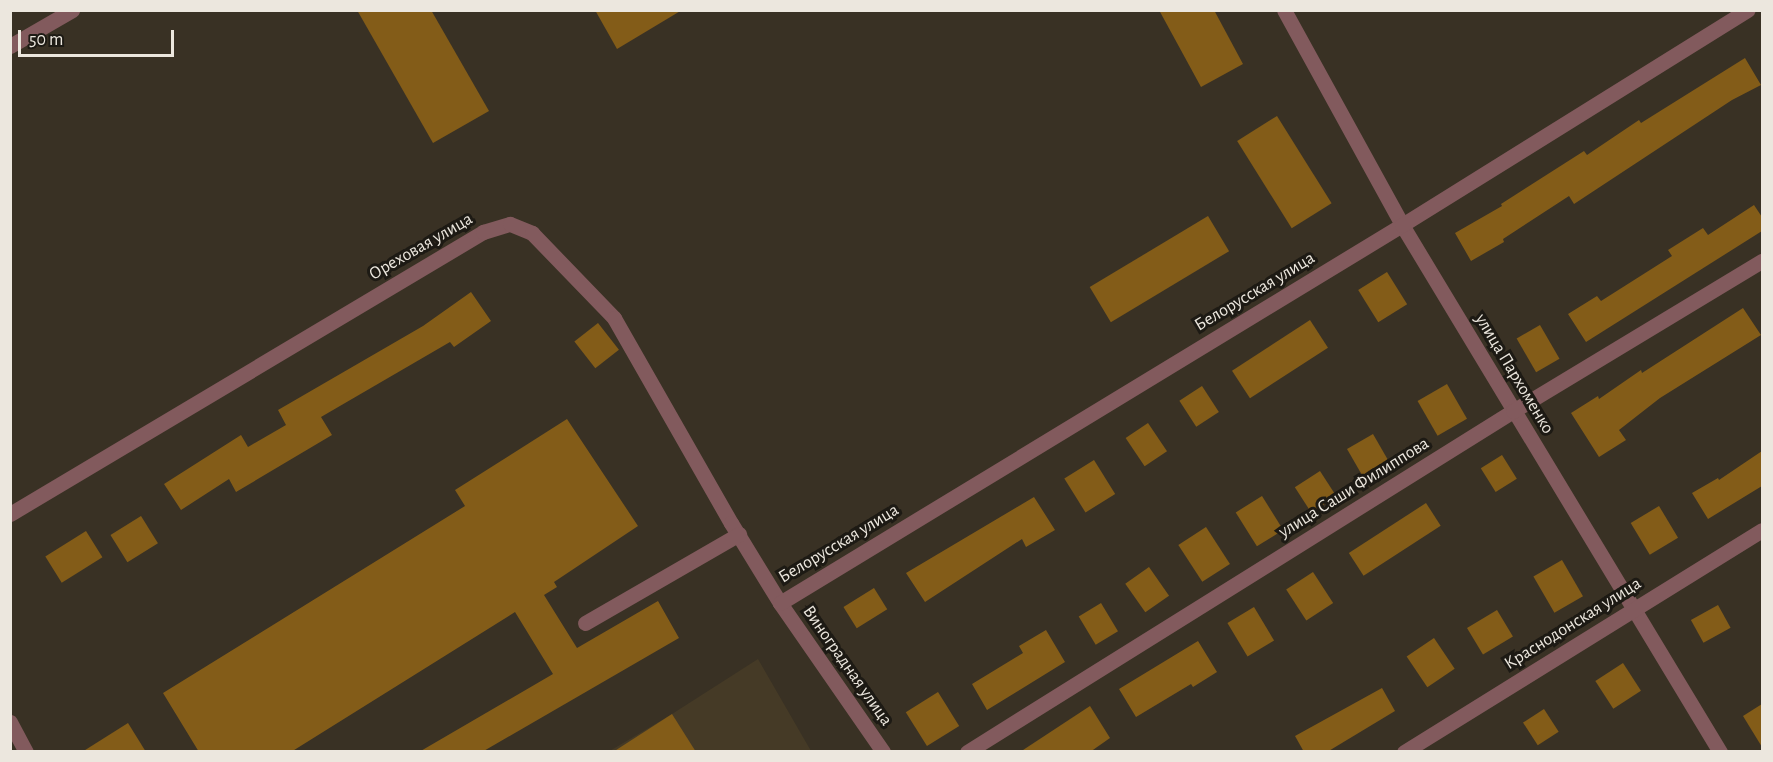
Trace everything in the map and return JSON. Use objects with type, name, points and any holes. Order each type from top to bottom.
[{"type":"street","points":[[10,46],[54,15],[72,10]]},
{"type":"street","name":"улица Пархоменко","points":[[1284,10],[1402,225],[1720,752]]},
{"type":"street","name":"Белорусская улица","points":[[780,603],[1402,225],[1748,10]]},
{"type":"street","name":"Ореховая улица","points":[[10,514],[483,232],[510,224],[532,233],[614,318],[780,603]]},
{"type":"street","name":"улица Саши Филиппова","points":[[968,752],[1513,411],[1762,261]]},
{"type":"street","name":"Краснодонская улица","points":[[1404,752],[1762,530]]},
{"type":"street","points":[[585,623],[738,534]]},
{"type":"street","name":"Виноградная улица","points":[[780,603],[883,752]]},
{"type":"street","points":[[10,722],[26,752]]},
{"type":"shaded area","points":[[758,659],[811,751],[608,752],[672,714]]},
{"type":"building","points":[[357,10],[431,10],[489,111],[433,143]]},
{"type":"building","points":[[595,10],[682,10],[617,49]]},
{"type":"building","points":[[1159,10],[1214,10],[1243,64],[1201,87]]},
{"type":"building","points":[[1745,58],[1761,85],[1732,100],[1574,204],[1569,196],[1503,239],[1504,242],[1471,261],[1455,233],[1502,206],[1501,204],[1584,151],[1587,155],[1639,120],[1641,123]]},
{"type":"building","points":[[1277,116],[1332,203],[1292,228],[1237,141]]},
{"type":"building","points":[[1754,205],[1762,217],[1762,231],[1586,342],[1568,314],[1597,296],[1601,301],[1672,256],[1668,250],[1703,228],[1708,235]]},
{"type":"building","points":[[1208,216],[1229,251],[1111,322],[1090,287]]},
{"type":"building","points":[[1387,272],[1407,304],[1378,322],[1358,290]]},
{"type":"building","points":[[471,292],[491,321],[454,347],[450,342],[321,417],[332,435],[236,492],[229,479],[181,510],[164,484],[241,435],[248,447],[286,425],[278,410],[423,326]]},
{"type":"building","points":[[1743,308],[1761,335],[1660,398],[1619,430],[1626,440],[1599,457],[1571,413],[1598,396],[1599,399],[1641,370],[1642,373]]},
{"type":"building","points":[[1310,320],[1328,348],[1250,398],[1232,371]]},
{"type":"building","points":[[598,323],[619,350],[595,368],[574,341]]},
{"type":"building","points":[[1540,325],[1560,359],[1536,372],[1517,338]]},
{"type":"building","points":[[1447,384],[1467,419],[1438,436],[1418,401]]},
{"type":"building","points":[[1202,386],[1219,412],[1196,427],[1179,401]]},
{"type":"building","points":[[567,419],[638,526],[554,582],[557,587],[544,595],[577,648],[658,601],[679,638],[482,752],[419,752],[553,674],[515,612],[291,752],[199,752],[163,693],[465,506],[455,490]]},
{"type":"building","points":[[1148,423],[1167,451],[1145,466],[1126,438]]},
{"type":"building","points":[[1373,434],[1390,463],[1364,478],[1347,449]]},
{"type":"building","points":[[1762,451],[1762,486],[1708,519],[1692,493],[1718,478],[1719,480]]},
{"type":"building","points":[[1502,455],[1517,479],[1496,492],[1481,468]]},
{"type":"building","points":[[1094,460],[1115,494],[1086,512],[1064,479]]},
{"type":"building","points":[[1320,471],[1336,496],[1311,512],[1295,487]]},
{"type":"building","points":[[1262,496],[1283,530],[1257,546],[1236,512]]},
{"type":"building","points":[[1034,497],[1055,530],[1026,547],[1022,539],[925,602],[906,573]]},
{"type":"building","points":[[1426,503],[1441,526],[1364,576],[1349,553]]},
{"type":"building","points":[[1659,506],[1678,538],[1650,555],[1631,523]]},
{"type":"building","points":[[141,516],[158,543],[127,562],[110,535]]},
{"type":"building","points":[[1206,527],[1230,564],[1202,582],[1178,545]]},
{"type":"building","points":[[86,531],[102,557],[62,583],[45,556]]},
{"type":"building","points":[[1562,560],[1583,596],[1554,613],[1533,576]]},
{"type":"building","points":[[1149,567],[1169,596],[1145,612],[1125,584]]},
{"type":"building","points":[[1313,572],[1333,603],[1306,620],[1286,589]]},
{"type":"building","points":[[874,588],[887,609],[857,628],[843,607]]},
{"type":"building","points":[[1101,603],[1118,631],[1096,645],[1079,616]]},
{"type":"building","points":[[1718,605],[1731,628],[1703,643],[1691,620]]},
{"type":"building","points":[[1254,607],[1274,640],[1248,656],[1227,623]]},
{"type":"building","points":[[1497,610],[1513,637],[1483,655],[1467,628]]},
{"type":"building","points":[[1046,630],[1065,662],[987,710],[972,684],[1023,653],[1019,646]]},
{"type":"building","points":[[1434,638],[1455,669],[1427,687],[1407,656]]},
{"type":"building","points":[[1198,641],[1217,672],[1193,687],[1191,684],[1136,717],[1119,689]]},
{"type":"building","points":[[1623,663],[1641,691],[1613,709],[1595,681]]},
{"type":"building","points":[[1382,688],[1395,711],[1327,752],[1304,752],[1295,736]]},
{"type":"building","points":[[938,692],[959,726],[927,746],[906,712]]},
{"type":"building","points":[[1762,704],[1762,747],[1743,716]]},
{"type":"building","points":[[1090,706],[1110,738],[1090,752],[1020,752]]},
{"type":"building","points":[[1544,709],[1559,732],[1538,745],[1523,723]]},
{"type":"building","points":[[672,714],[696,752],[613,752]]},
{"type":"building","points":[[128,723],[146,752],[82,752]]}]
